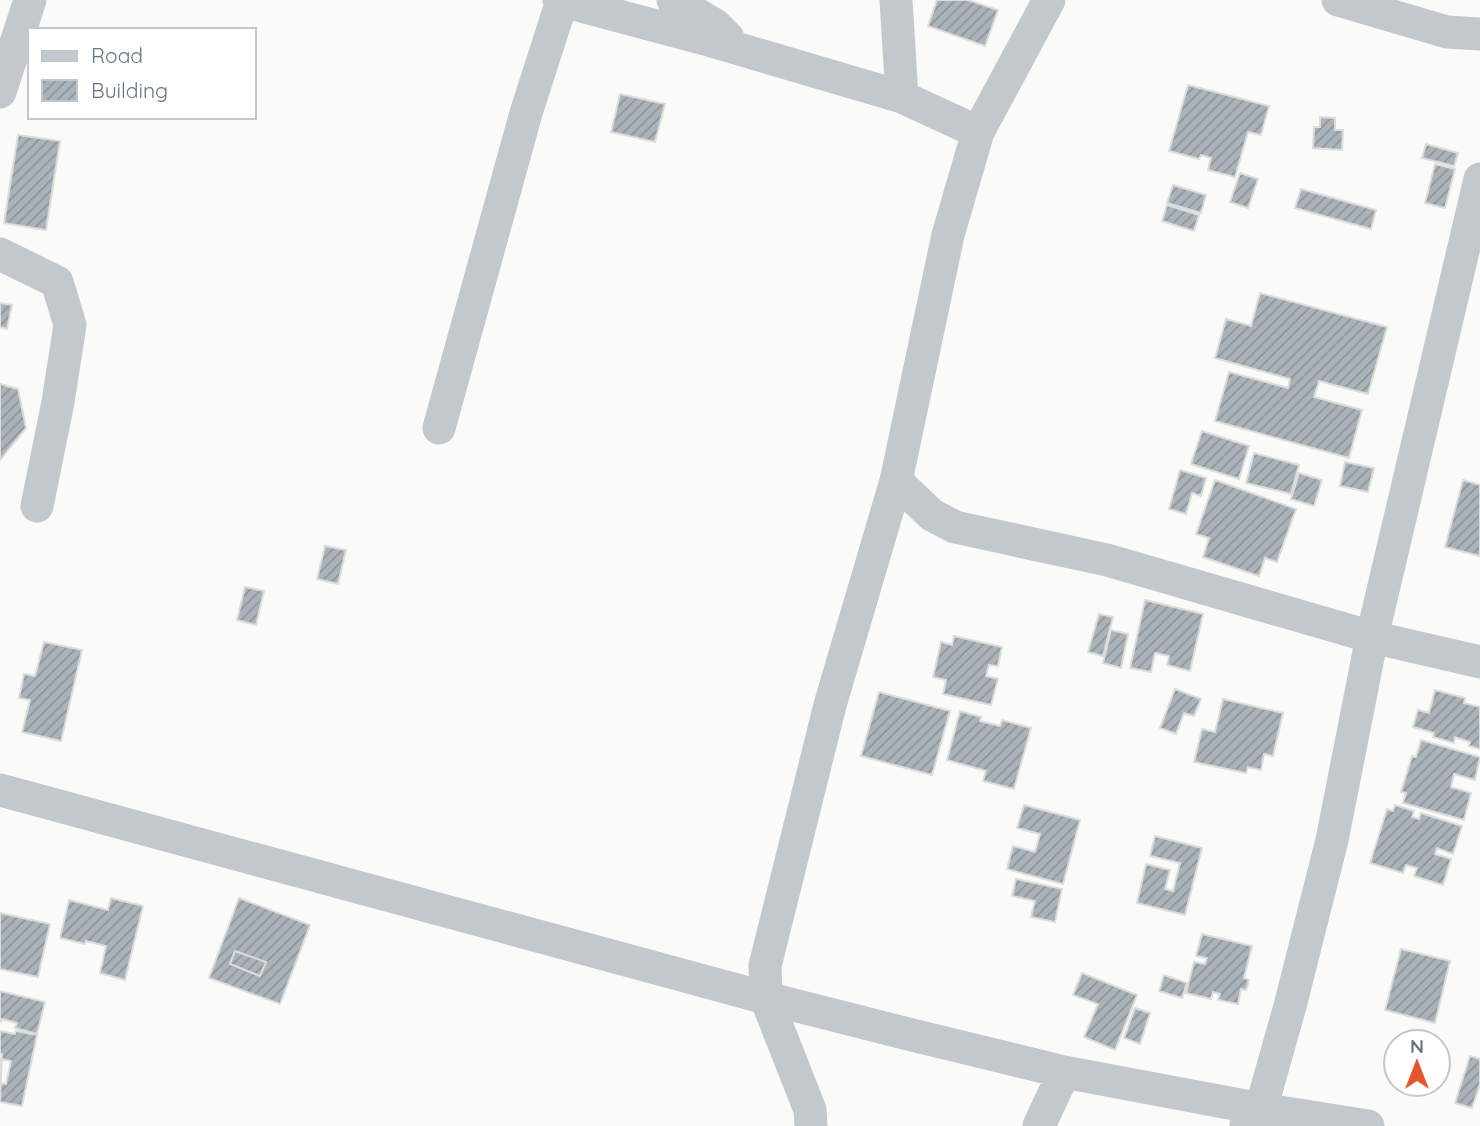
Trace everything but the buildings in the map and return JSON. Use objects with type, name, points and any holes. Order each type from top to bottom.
[{"type":"street","points":[[0,92],[30,0]]},
{"type":"street","points":[[673,0],[715,25],[741,51]]},
{"type":"street","points":[[895,0],[902,97]]},
{"type":"street","points":[[811,1126],[810,1110],[766,998],[765,966],[857,607],[896,481],[948,235],[978,132],[1049,0]]},
{"type":"street","points":[[1338,0],[1447,32],[1480,34]]},
{"type":"street","points":[[439,428],[526,113],[560,1],[902,97],[978,132]]},
{"type":"street","points":[[1253,1117],[1290,1006],[1332,840],[1372,637],[1480,179]]},
{"type":"street","points":[[0,254],[57,282],[70,325],[37,506]]},
{"type":"street","points":[[896,481],[932,515],[956,527],[1107,560],[1372,637],[1480,662]]},
{"type":"street","points":[[0,790],[766,998],[1064,1072],[1253,1117],[1368,1126]]},
{"type":"street","points":[[1039,1126],[1064,1072]]}]
